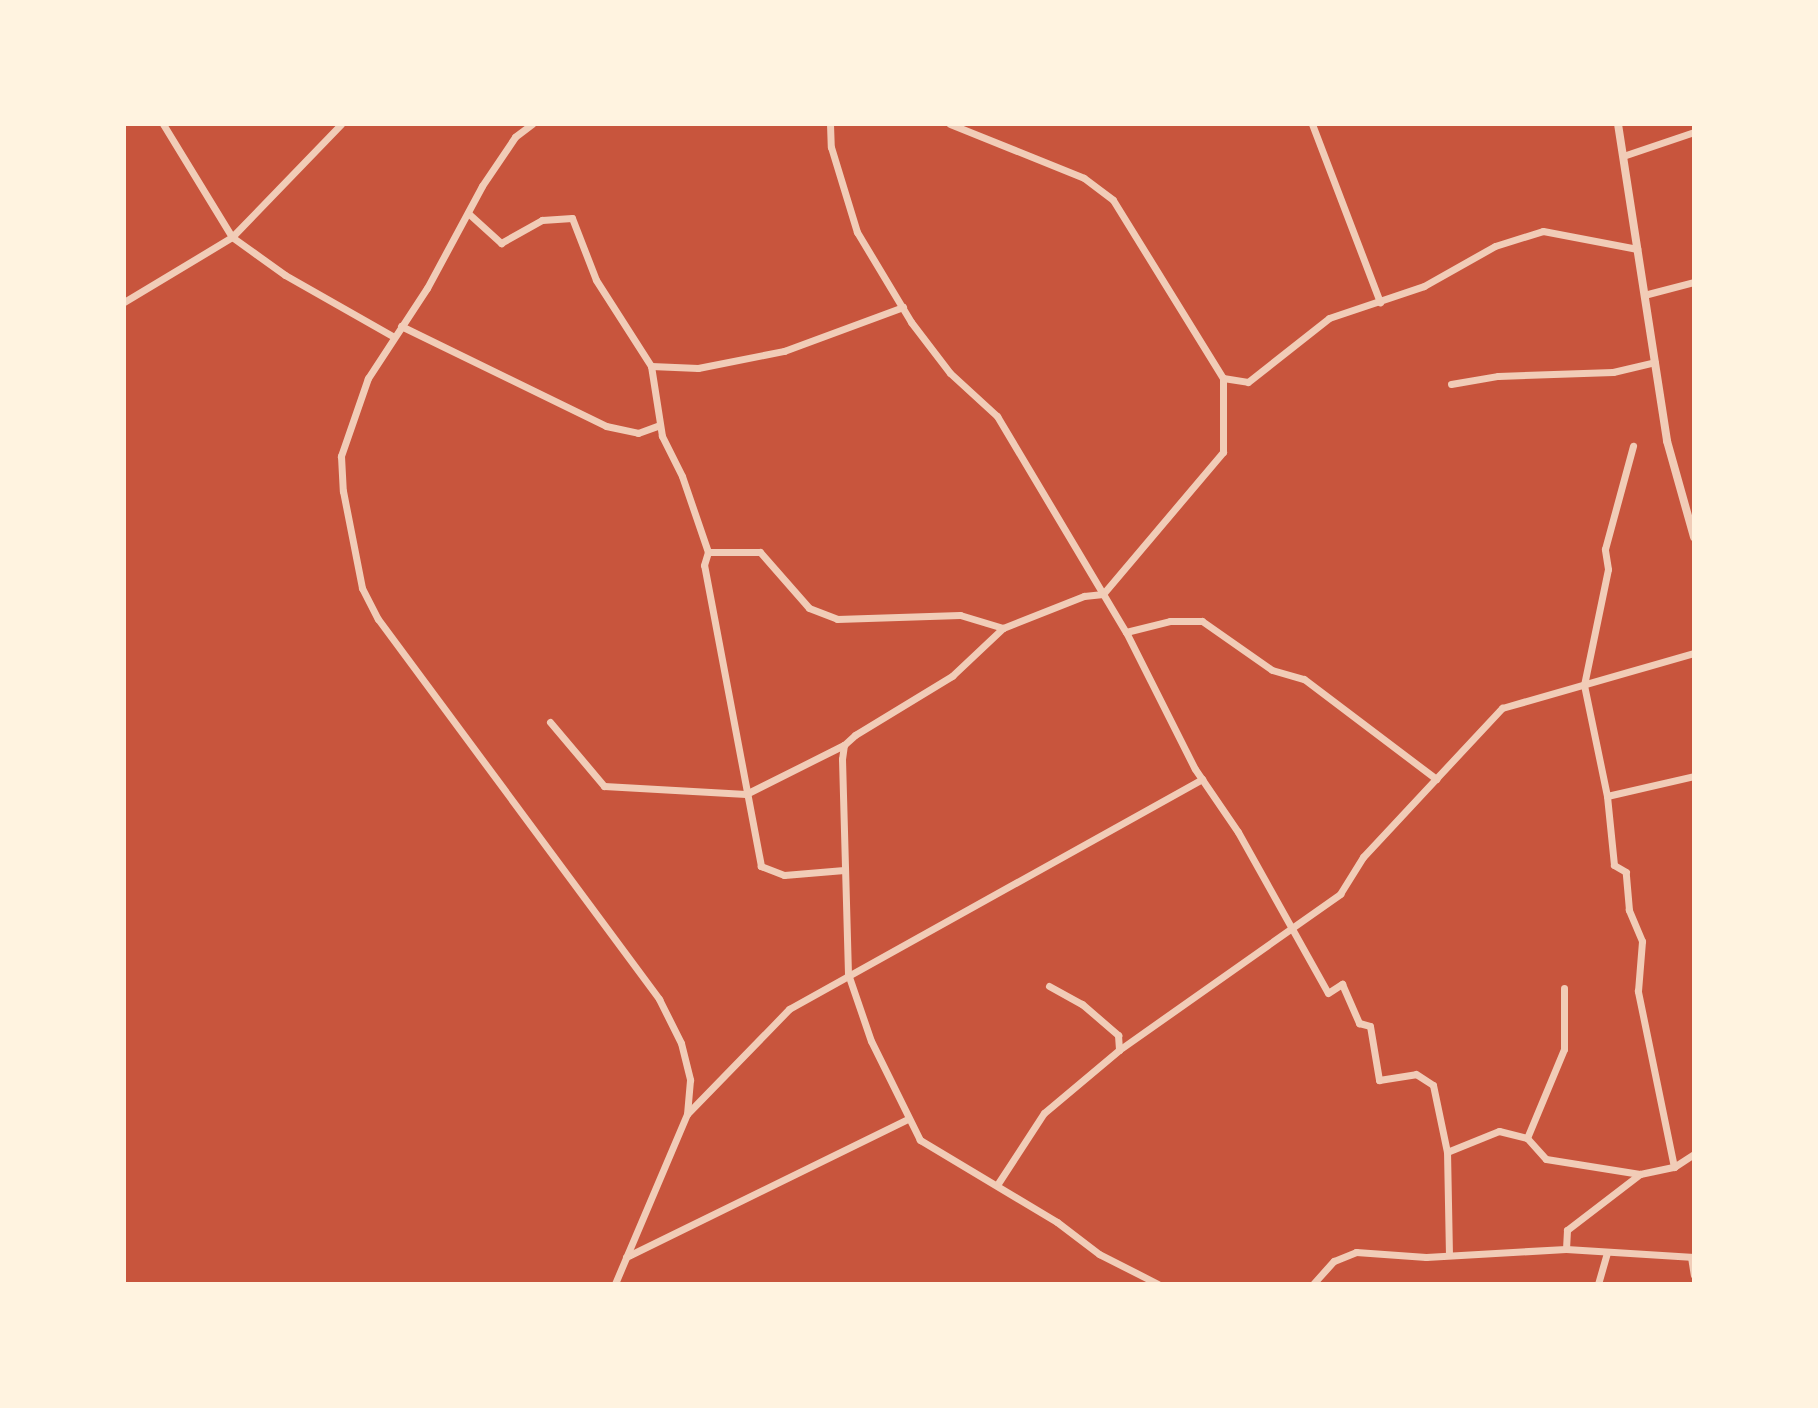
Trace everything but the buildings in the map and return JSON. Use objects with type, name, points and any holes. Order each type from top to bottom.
[{"type":"street","points":[[163,124],[232,237],[297,282],[394,337]]},
{"type":"street","points":[[124,302],[232,237],[341,124]]},
{"type":"street","points":[[532,124],[515,137],[394,337],[359,398],[341,456],[349,536],[362,588],[412,669],[659,999],[681,1043],[690,1080],[687,1114],[615,1284]]},
{"type":"street","points":[[830,124],[831,147],[857,232],[903,307],[950,373],[997,416],[1126,632],[1202,779],[1294,927],[1328,993],[1342,984],[1359,1023],[1370,1026],[1379,1080],[1416,1074],[1433,1085],[1447,1152],[1449,1255]]},
{"type":"street","points":[[550,722],[604,786],[746,794],[844,745],[952,676],[1003,628],[1084,596],[1103,594],[1223,452],[1223,378],[1113,200],[1084,178],[950,124]]},
{"type":"street","points":[[1312,124],[1380,302]]},
{"type":"street","points":[[1618,124],[1667,441],[1694,537]]},
{"type":"street","points":[[1623,156],[1694,132]]},
{"type":"street","points":[[468,213],[501,243],[542,220],[572,218],[596,280],[651,366],[660,425],[708,552],[704,565],[761,866],[784,875],[844,870]]},
{"type":"street","points":[[1223,378],[1248,382],[1329,318],[1424,286],[1495,246],[1543,231],[1637,249]]},
{"type":"street","points":[[1644,295],[1694,282]]},
{"type":"street","points":[[651,366],[698,368],[784,351],[903,307]]},
{"type":"street","points":[[401,326],[606,426],[638,433],[660,425]]},
{"type":"street","points":[[1451,384],[1498,376],[1613,372],[1655,362]]},
{"type":"street","points":[[1633,446],[1605,549],[1608,569],[1584,685],[1607,796],[1614,865],[1626,872],[1629,910],[1642,941],[1638,991],[1674,1167]]},
{"type":"street","points":[[708,552],[760,552],[809,608],[837,619],[960,615],[1003,628]]},
{"type":"street","points":[[1126,632],[1170,621],[1202,621],[1272,670],[1304,679],[1436,779]]},
{"type":"street","points":[[997,1185],[1022,1139],[1044,1113],[1119,1050],[1340,894],[1363,857],[1502,708],[1536,694],[1584,685],[1694,653]]},
{"type":"street","points":[[844,745],[848,974],[871,1041],[920,1140],[997,1185],[1099,1254],[1158,1284]]},
{"type":"street","points":[[1607,796],[1694,776]]},
{"type":"street","points":[[687,1114],[789,1009],[1202,779]]},
{"type":"street","points":[[1049,986],[1082,1004],[1118,1035],[1119,1050]]},
{"type":"street","points":[[1527,1138],[1564,1049],[1564,988]]},
{"type":"street","points":[[626,1257],[908,1119]]},
{"type":"street","points":[[1447,1152],[1499,1131],[1527,1138],[1546,1159],[1640,1174],[1674,1167],[1694,1154]]},
{"type":"street","points":[[1566,1249],[1567,1230],[1640,1174]]},
{"type":"street","points":[[1313,1284],[1334,1261],[1356,1252],[1449,1255],[1566,1249],[1693,1257],[1694,1275]]},
{"type":"street","points":[[1598,1284],[1607,1252]]}]
